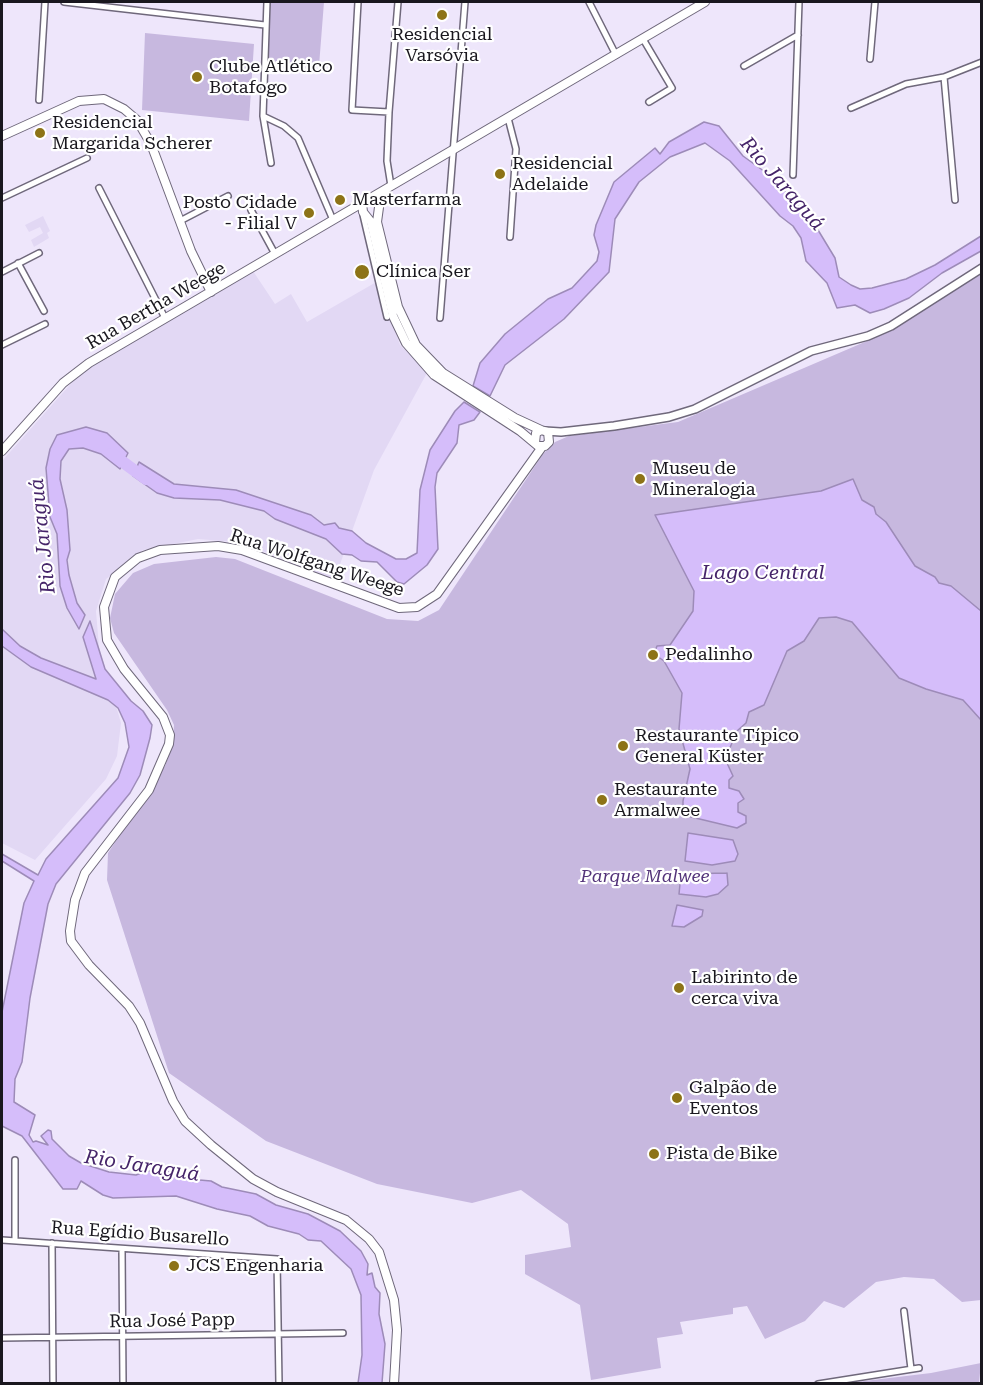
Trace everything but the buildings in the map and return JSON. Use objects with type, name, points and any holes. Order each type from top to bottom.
[{"type":"main road","name":"Rua Bertha Weege","points":[[2,450],[70,377],[165,318],[705,2]]},
{"type":"main road","points":[[2,136],[85,99],[104,99],[124,108],[136,120],[151,144],[211,292]]},
{"type":"main road","points":[[389,187],[380,203],[378,216],[398,307],[411,337],[435,366],[464,390]]},
{"type":"main road","points":[[372,197],[380,203]]},
{"type":"main road","points":[[362,203],[362,210],[372,225],[390,305],[403,336],[424,365],[498,412],[540,445]]},
{"type":"main road","points":[[346,212],[378,216]]},
{"type":"main road","points":[[498,412],[543,430],[550,437],[540,445]]},
{"type":"main road","points":[[540,445],[534,435],[543,430]]},
{"type":"main road","name":"Rua Wolfgang Weege","points":[[394,1383],[397,1330],[394,1300],[379,1252],[369,1239],[345,1220],[277,1192],[254,1179],[185,1121],[173,1101],[140,1023],[129,1006],[89,965],[71,941],[70,931],[75,900],[85,873],[149,790],[169,744],[170,735],[163,717],[124,669],[107,640],[104,607],[115,578],[138,558],[160,550],[218,546],[242,550],[399,608],[417,607],[437,594],[540,445]]},
{"type":"street","points":[[39,100],[45,2]]},
{"type":"street","points":[[63,2],[265,25]]},
{"type":"street","points":[[267,2],[263,116],[271,163]]},
{"type":"street","points":[[358,2],[352,110],[389,112]]},
{"type":"street","points":[[389,187],[387,161],[389,112],[398,2]]},
{"type":"street","points":[[440,318],[465,2]]},
{"type":"street","points":[[589,2],[616,55]]},
{"type":"street","points":[[793,175],[799,2]]},
{"type":"street","points":[[870,59],[875,2]]},
{"type":"street","points":[[744,66],[798,34]]},
{"type":"street","points":[[643,39],[672,88],[649,102]]},
{"type":"street","points":[[851,108],[906,84],[944,77],[981,62]]},
{"type":"street","points":[[944,77],[955,200]]},
{"type":"street","points":[[263,116],[284,126],[298,138],[333,220]]},
{"type":"street","points":[[508,118],[516,149],[510,237]]},
{"type":"street","points":[[2,198],[87,158]]},
{"type":"street","points":[[99,188],[165,318]]},
{"type":"street","points":[[180,220],[228,196]]},
{"type":"street","points":[[251,210],[275,254]]},
{"type":"street","points":[[365,216],[387,317]]},
{"type":"street","points":[[2,272],[39,253]]},
{"type":"street","points":[[18,263],[44,311]]},
{"type":"street","points":[[543,430],[561,432],[669,417],[695,409],[811,351],[868,336],[891,326],[981,268]]},
{"type":"street","points":[[2,345],[45,324]]},
{"type":"street","name":"Rua Wolfgang Weege","points":[[540,445],[561,432]]},
{"type":"street","points":[[15,1160],[15,1240]]},
{"type":"street","name":"Rua Egídio Busarello","points":[[2,1240],[277,1259],[278,1334]]},
{"type":"street","points":[[52,1243],[53,1383]]},
{"type":"street","points":[[122,1249],[123,1383]]},
{"type":"street","points":[[904,1311],[911,1369]]},
{"type":"street","name":"Rua José Papp","points":[[2,1338],[343,1333]]},
{"type":"street","points":[[278,1334],[279,1383]]},
{"type":"street","points":[[818,1383],[919,1368]]},
{"type":"shaded area","points":[[43,216],[50,231],[47,233],[49,238],[34,247],[31,240],[43,233],[40,227],[29,232],[25,225]]},
{"type":"shaded area","points":[[253,271],[275,304],[291,294],[307,322],[378,281],[400,345],[428,371],[374,470],[334,581],[289,560],[235,542],[198,539],[143,550],[106,579],[96,611],[99,647],[121,723],[117,756],[106,779],[35,860],[2,843],[2,461],[84,369]]},
{"type":"green space","points":[[269,2],[324,2],[319,66],[266,62]]},
{"type":"green space","name":"Clube Atlético Botafogo","points":[[145,33],[254,44],[249,121],[142,110]]},
{"type":"green space","name":"Parque Malwee","points":[[981,265],[981,1300],[962,1302],[934,1279],[904,1277],[876,1282],[844,1308],[824,1301],[805,1321],[765,1339],[747,1306],[733,1308],[733,1314],[680,1322],[683,1334],[657,1338],[661,1368],[591,1380],[580,1305],[525,1274],[525,1255],[571,1247],[568,1224],[521,1190],[472,1203],[377,1184],[266,1141],[169,1073],[107,880],[108,853],[165,766],[173,744],[174,725],[167,710],[114,633],[110,618],[115,594],[133,573],[154,564],[216,557],[235,559],[387,619],[418,621],[439,610],[543,454],[555,442],[569,436],[678,422],[867,341],[863,334],[893,323]]},
{"type":"green space","points":[[981,1363],[979,1383],[848,1383],[931,1373]]},
{"type":"water","points":[[704,122],[719,126],[743,156],[772,177],[815,225],[835,258],[839,277],[851,285],[860,289],[872,288],[906,279],[935,265],[981,236],[981,251],[942,273],[909,298],[884,309],[870,313],[855,305],[837,308],[827,283],[806,261],[801,238],[793,226],[780,216],[730,161],[705,143],[670,157],[639,182],[615,219],[609,272],[564,319],[505,365],[490,396],[473,386],[480,363],[505,334],[548,299],[572,288],[597,261],[599,252],[594,235],[596,225],[614,182],[655,148],[660,154],[669,142]]},
{"type":"water","points":[[464,402],[480,412],[474,420],[459,425],[457,443],[437,473],[435,487],[438,549],[427,565],[404,584],[397,582],[377,562],[361,561],[352,555],[342,554],[326,539],[275,519],[264,511],[220,500],[174,498],[157,493],[133,476],[139,462],[174,484],[236,490],[311,515],[324,525],[335,523],[339,528],[352,531],[366,543],[396,559],[406,559],[417,553],[420,490],[430,450],[455,411]]},
{"type":"water","points":[[86,427],[107,433],[128,453],[120,469],[101,454],[83,448],[69,449],[61,461],[60,479],[67,510],[70,550],[67,560],[69,575],[77,603],[85,615],[79,629],[67,608],[60,586],[57,534],[50,517],[46,468],[50,449],[57,435]]},
{"type":"water","name":"Lago Central","points":[[853,479],[862,500],[874,507],[876,514],[886,522],[915,566],[935,577],[939,583],[951,586],[981,611],[981,720],[963,700],[899,678],[852,622],[836,617],[819,618],[804,641],[787,651],[764,705],[749,712],[746,723],[737,731],[729,750],[727,763],[733,776],[729,780],[729,788],[739,791],[744,799],[738,803],[738,812],[746,816],[746,823],[737,828],[683,815],[683,801],[690,769],[679,729],[682,693],[664,661],[654,654],[657,646],[670,645],[693,611],[694,591],[655,515],[821,491]]},
{"type":"water","points":[[90,621],[105,669],[131,701],[143,711],[152,725],[150,738],[140,775],[130,793],[56,884],[48,904],[30,998],[22,1062],[15,1079],[14,1102],[35,1115],[29,1135],[33,1142],[48,1145],[41,1136],[48,1130],[51,1131],[52,1139],[69,1156],[81,1163],[109,1172],[136,1175],[146,1171],[167,1171],[188,1179],[211,1181],[222,1187],[256,1194],[276,1205],[308,1214],[340,1231],[361,1251],[368,1264],[367,1275],[372,1273],[375,1287],[380,1293],[379,1314],[385,1344],[382,1383],[358,1383],[362,1355],[361,1295],[351,1269],[321,1241],[308,1240],[299,1234],[268,1226],[250,1216],[217,1209],[176,1196],[113,1198],[103,1195],[81,1181],[77,1189],[63,1189],[22,1136],[2,1126],[2,1012],[24,903],[34,881],[2,861],[2,854],[38,875],[46,859],[118,778],[129,747],[125,723],[118,708],[108,700],[31,667],[2,646],[2,629],[20,646],[41,658],[96,679],[83,637]]},
{"type":"water","points":[[688,833],[733,840],[738,854],[735,861],[712,865],[685,861]]},
{"type":"water","points":[[727,873],[728,885],[718,894],[706,897],[679,894],[681,874]]},
{"type":"water","points":[[677,905],[703,910],[702,916],[684,927],[672,926]]},
{"type":"waterway","name":"Rio Jaraguá","points":[[112,454],[146,479]]},
{"type":"place","name":"Residencial Varsóvia","points":[[442,15]]},
{"type":"place","name":"Clube Atlético Botafogo","points":[[197,77]]},
{"type":"place","name":"Residencial Margarida Scherer","points":[[40,133]]},
{"type":"place","name":"Residencial Adelaide","points":[[500,174]]},
{"type":"place","name":"Masterfarma","points":[[340,200]]},
{"type":"place","name":"Posto Cidade - Filial V","points":[[309,213]]},
{"type":"place","name":"Clínica Ser","points":[[362,272]]},
{"type":"place","name":"Museu de Mineralogia","points":[[640,479]]},
{"type":"place","name":"Pedalinho","points":[[653,655]]},
{"type":"place","name":"Restaurante Típico General Küster","points":[[623,746]]},
{"type":"place","name":"Restaurante Armalwee","points":[[602,800]]},
{"type":"place","name":"Labirinto de cerca viva","points":[[679,988]]},
{"type":"place","name":"Galpão de Eventos","points":[[677,1098]]},
{"type":"place","name":"Pista de Bike","points":[[654,1154]]},
{"type":"place","name":"JCS Engenharia","points":[[174,1266]]}]
